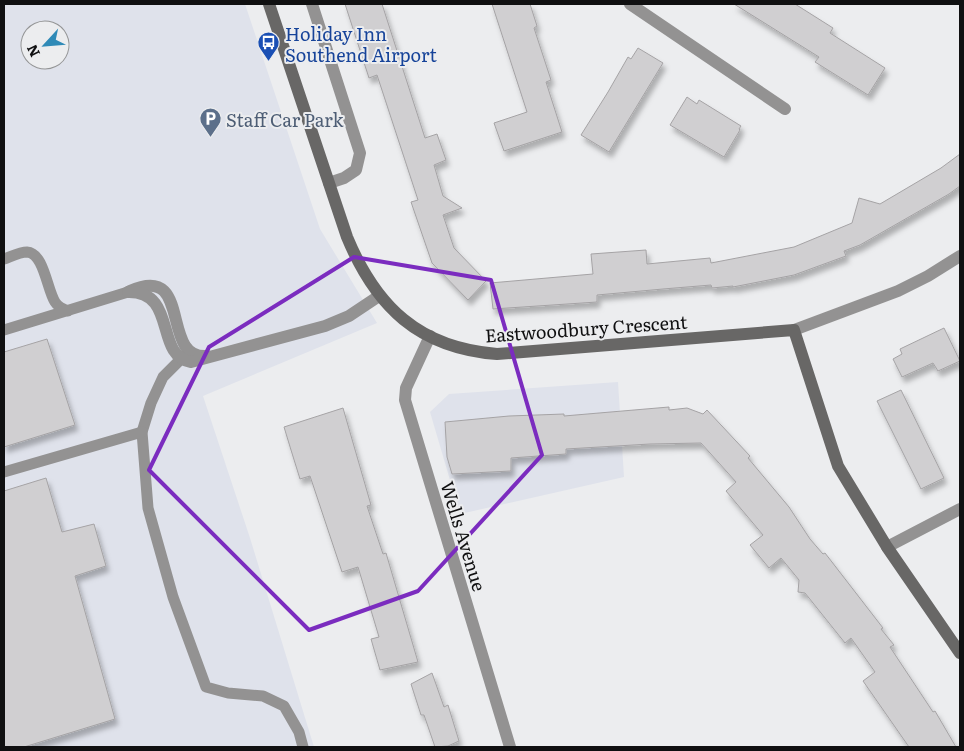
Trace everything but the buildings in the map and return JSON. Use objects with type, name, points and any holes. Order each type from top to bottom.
[{"type":"street","name":"Eastwoodbury Crescent","points":[[269,4],[356,258],[364,274],[379,296],[398,315],[414,328],[452,347],[466,351],[497,354],[794,330],[898,292],[960,256]]},
{"type":"street","points":[[312,4],[360,153],[356,170],[344,178],[330,183]]},
{"type":"street","points":[[635,5],[785,109]]},
{"type":"street","points":[[128,292],[142,286],[153,285],[161,288],[168,294],[188,356],[201,357],[212,356],[325,326],[349,316],[379,296]]},
{"type":"street","points":[[794,330],[838,466],[887,547],[960,653]]},
{"type":"street","name":"Wells Avenue","points":[[430,336],[406,388],[405,400],[510,747]]},
{"type":"street","points":[[887,547],[960,509]]},
{"type":"lane","points":[[4,259],[26,252],[33,254],[39,260],[55,302],[61,308],[68,310]]},
{"type":"lane","points":[[4,330],[128,292]]},
{"type":"lane","points":[[188,356],[163,377],[151,404],[142,432],[148,508],[173,597],[206,687],[228,693],[263,696],[284,706],[299,732],[303,747]]},
{"type":"lane","points":[[4,472],[142,432]]},
{"type":"highlighted area","points":[[354,257],[491,280],[542,455],[418,591],[309,630],[149,470],[209,347]]},
{"type":"shaded area","points":[[4,4],[245,4],[320,229],[377,323],[203,396],[250,538],[314,747],[4,747]]},
{"type":"shaded area","points":[[618,382],[624,477],[460,514],[430,412],[449,394]]},
{"type":"place","name":"Holiday Inn Southend Airport","points":[[269,62]]},
{"type":"place","name":"Staff Car Park","points":[[210,138]]}]
